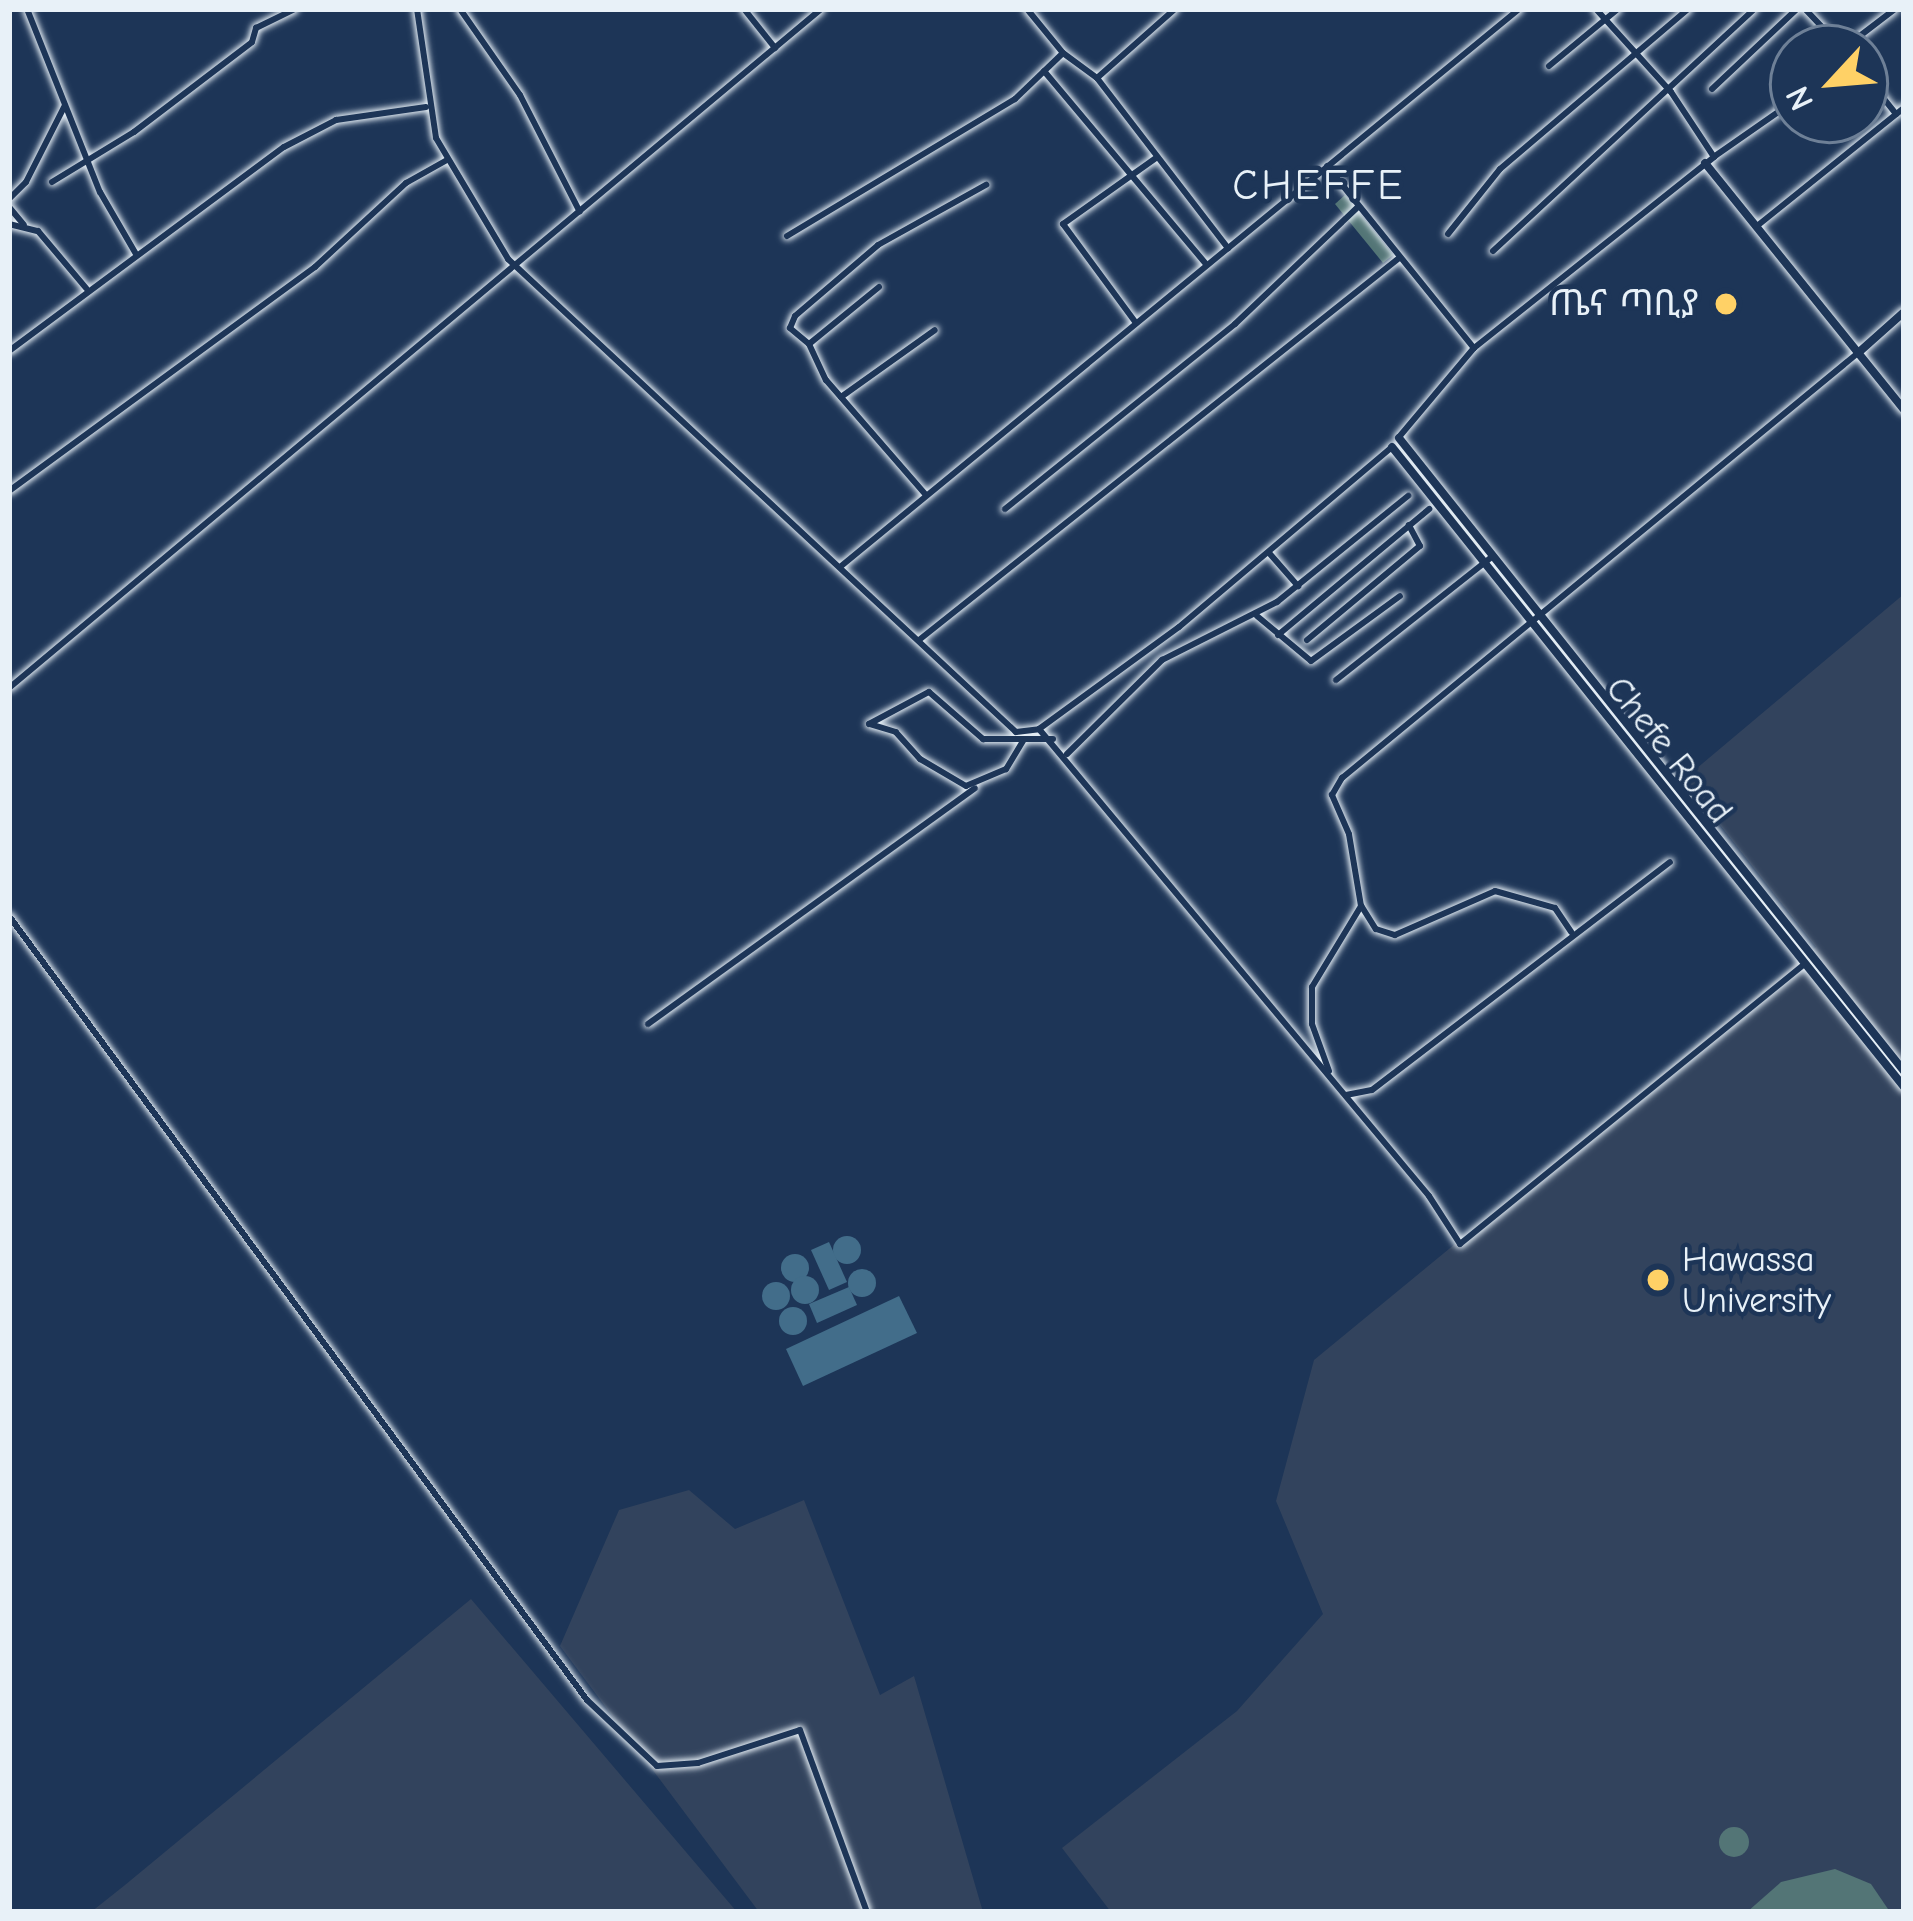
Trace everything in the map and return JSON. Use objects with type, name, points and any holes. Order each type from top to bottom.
[{"type":"street","points":[[27,9],[87,161],[136,254]]},
{"type":"street","points":[[52,182],[252,42],[256,28],[295,9]]},
{"type":"street","points":[[417,9],[426,107],[447,160],[485,230],[1010,728],[1039,728],[1270,554],[1395,443],[1474,348],[1769,118]]},
{"type":"street","points":[[460,9],[520,95],[580,212]]},
{"type":"street","points":[[744,9],[775,47]]},
{"type":"street","points":[[9,688],[821,9]]},
{"type":"street","points":[[1028,9],[1063,53],[1097,78],[1228,248]]},
{"type":"street","points":[[1097,78],[1174,9]]},
{"type":"street","points":[[840,567],[1519,9]]},
{"type":"street","points":[[1550,66],[1599,13],[1618,9]]},
{"type":"street","points":[[1448,234],[1500,169],[1639,57],[1688,9]]},
{"type":"street","points":[[1493,251],[1671,92],[1754,9]]},
{"type":"street","points":[[1712,89],[1801,9]]},
{"type":"street","points":[[1599,13],[1671,92],[1710,160],[1757,226],[1904,410]]},
{"type":"street","points":[[787,236],[982,121],[1063,53]]},
{"type":"street","points":[[1044,71],[1207,265]]},
{"type":"street","points":[[27,228],[9,203],[65,104]]},
{"type":"street","points":[[9,351],[86,288],[322,126],[426,107]]},
{"type":"street","points":[[1757,226],[1900,111]]},
{"type":"street","points":[[1136,323],[1063,224],[1156,158]]},
{"type":"street","points":[[9,491],[315,267],[406,183],[447,160]]},
{"type":"street","points":[[1327,166],[1474,348]]},
{"type":"street","points":[[926,495],[841,397],[808,344],[790,328],[795,316],[878,245],[986,185]]},
{"type":"street","points":[[1005,509],[1223,334],[1358,207]]},
{"type":"street","points":[[9,224],[44,236],[86,288]]},
{"type":"street","points":[[918,641],[1399,258]]},
{"type":"street","points":[[808,344],[879,286]]},
{"type":"street","points":[[1571,932],[1556,908],[1496,891],[1395,934],[1376,929],[1361,906],[1332,793],[1534,616],[1904,312]]},
{"type":"street","points":[[841,397],[935,330]]},
{"type":"street","name":"Chefe Road","points":[[1395,443],[1904,1088]]},
{"type":"street","points":[[1067,754],[1162,660],[1257,616],[1408,496]]},
{"type":"street","points":[[1278,635],[1429,509]]},
{"type":"street","points":[[1307,640],[1420,546],[1409,525]]},
{"type":"street","points":[[1270,554],[1298,586]]},
{"type":"street","points":[[1336,680],[1489,559]]},
{"type":"street","points":[[1257,616],[1318,660],[1400,596]]},
{"type":"street","name":"Chefe Road","points":[[1534,616],[1904,1071]]},
{"type":"street","points":[[978,785],[956,784],[896,732],[869,724],[929,692],[983,739],[1053,739]]},
{"type":"street","points":[[1039,728],[1067,754],[1334,1079],[1460,1244],[1805,964]]},
{"type":"street","points":[[648,1024],[1006,769],[1023,741]]},
{"type":"street","points":[[1346,1095],[1372,1090],[1571,932],[1670,862]]},
{"type":"street","points":[[1334,1079],[1312,1024],[1312,986],[1361,906]]},
{"type":"street","points":[[9,916],[587,1700],[657,1766],[698,1763],[800,1730],[867,1912]]},
{"type":"shaded area","name":"Hawassa University","points":[[1904,594],[1904,1912],[1111,1912],[1062,1848],[1237,1711],[1323,1614],[1276,1501],[1314,1360],[1816,947],[1684,779]]},
{"type":"shaded area","points":[[847,1236],[857,1240],[861,1250],[857,1260],[847,1264],[837,1260],[833,1250],[837,1240]]},
{"type":"shaded area","points":[[829,1242],[847,1282],[829,1290],[811,1250]]},
{"type":"shaded area","points":[[795,1254],[805,1258],[809,1268],[805,1278],[795,1282],[785,1278],[781,1268],[785,1258]]},
{"type":"shaded area","points":[[862,1269],[872,1273],[876,1283],[872,1293],[862,1297],[852,1293],[848,1283],[852,1273]]},
{"type":"shaded area","points":[[805,1276],[815,1280],[819,1290],[815,1300],[805,1304],[795,1300],[791,1290],[795,1280]]},
{"type":"shaded area","points":[[776,1282],[786,1286],[790,1296],[786,1306],[776,1310],[766,1306],[762,1296],[766,1286]]},
{"type":"shaded area","points":[[849,1287],[857,1305],[817,1323],[809,1304]]},
{"type":"shaded area","points":[[899,1296],[917,1333],[803,1386],[786,1349]]},
{"type":"shaded area","points":[[793,1307],[803,1311],[807,1321],[803,1331],[793,1335],[783,1331],[779,1321],[783,1311]]},
{"type":"shaded area","points":[[689,1490],[735,1529],[804,1500],[880,1695],[914,1676],[983,1912],[759,1912],[560,1646],[619,1510]]},
{"type":"shaded area","points":[[471,1599],[737,1912],[91,1912],[125,1885]]},
{"type":"green space","points":[[1345,195],[1393,255],[1383,263],[1335,204]]},
{"type":"green space","points":[[1734,1827],[1749,1842],[1734,1857],[1719,1842]]},
{"type":"green space","points":[[1835,1869],[1871,1884],[1890,1912],[1747,1912],[1781,1882]]},
{"type":"place","name":"ጤና ጣቢያ","points":[[1726,304]]},
{"type":"place","name":"Hawassa University","points":[[1658,1280]]},
{"type":"district","name":"CHEFFE","points":[[1319,186]]}]
